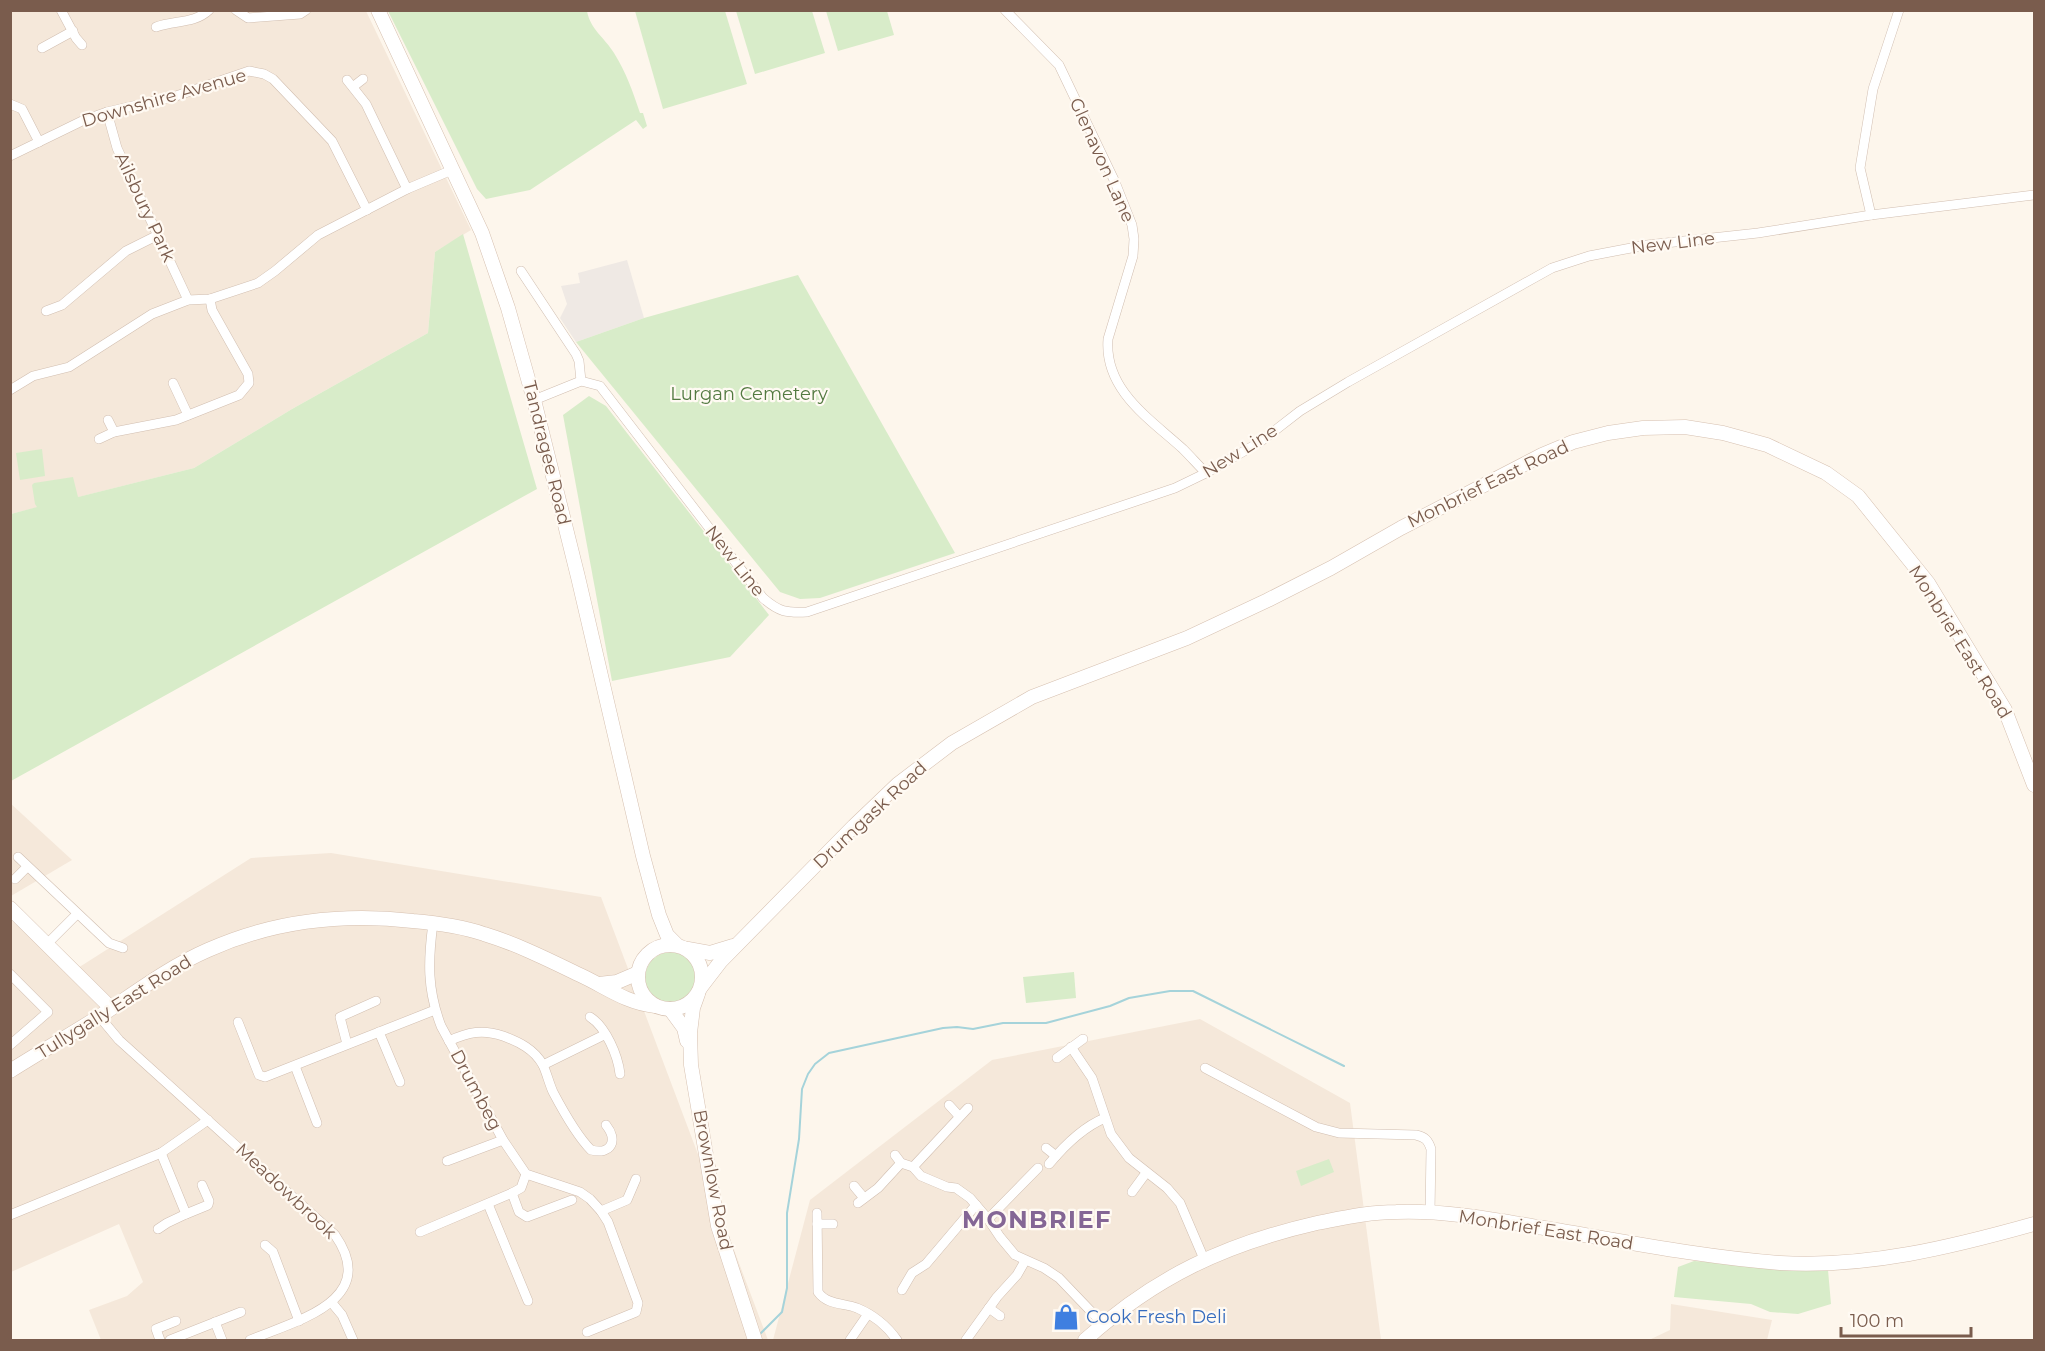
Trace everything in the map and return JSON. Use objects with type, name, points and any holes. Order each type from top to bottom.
[{"type":"street","points":[[61,10],[82,45]]},
{"type":"street","points":[[156,27],[169,22],[199,19],[209,10]]},
{"type":"street","points":[[237,10],[248,18],[300,14],[306,10]]},
{"type":"street","name":"Tandragee Road","points":[[378,10],[477,224],[508,308],[534,400],[659,915],[668,935],[681,947]]},
{"type":"street","name":"Glenavon Lane","points":[[1005,10],[1059,65],[1115,182],[1132,225],[1133,256],[1108,339],[1107,351],[1110,365],[1132,405],[1206,473]]},
{"type":"street","points":[[1871,215],[1860,168],[1873,89],[1899,10]]},
{"type":"street","points":[[42,48],[73,31]]},
{"type":"street","name":"Downshire Avenue","points":[[10,156],[82,121],[106,112],[176,96],[249,71],[264,74],[273,79],[332,141],[367,210]]},
{"type":"street","points":[[363,79],[350,83],[366,104],[407,189]]},
{"type":"street","points":[[10,104],[22,109],[39,142]]},
{"type":"street","name":"Ailsbury Park","points":[[106,112],[117,148],[188,300]]},
{"type":"street","points":[[10,390],[33,376],[69,367],[152,314],[188,300],[210,299],[258,283],[275,272],[318,235],[407,189],[453,170]]},
{"type":"street","name":"New Line","points":[[581,381],[600,386],[763,598],[775,609],[789,613],[807,612],[1175,488],[1260,442],[1300,411],[1348,382],[1552,268],[1589,256],[1647,245],[1758,233],[1871,215],[2034,195]]},
{"type":"street","points":[[46,311],[62,305],[126,251],[158,235]]},
{"type":"street","points":[[521,271],[579,361],[581,381],[534,400]]},
{"type":"street","points":[[99,439],[114,432],[176,420],[239,395],[249,383],[248,374],[212,310],[210,299]]},
{"type":"street","points":[[173,383],[188,415]]},
{"type":"street","points":[[108,420],[114,432]]},
{"type":"street","name":"Monbrief East Road","points":[[1049,690],[1176,642],[1268,600],[1331,568],[1401,528],[1542,455],[1573,442],[1608,433],[1643,428],[1685,427],[1723,433],[1767,445],[1826,473],[1858,496],[1928,583],[2005,710],[2034,785]]},
{"type":"street","name":"Drumgask Road","points":[[700,990],[721,961],[738,943],[898,784],[952,743],[1032,697],[1049,690]]},
{"type":"street","points":[[18,856],[109,943],[123,948]]},
{"type":"street","points":[[15,879],[27,867]]},
{"type":"street","points":[[10,908],[111,1008]]},
{"type":"street","points":[[47,944],[77,914]]},
{"type":"street","name":"Tandragee Road","points":[[651,951],[659,915]]},
{"type":"street","name":"Tullygally East Road","points":[[10,1071],[99,1017],[166,972],[208,950],[250,934],[294,923],[338,917],[383,918],[468,929],[494,937],[599,984],[631,1002],[655,1006]]},
{"type":"street","name":"Drumbeg","points":[[433,923],[428,963],[435,1010],[449,1041],[503,1140],[526,1174]]},
{"type":"street","points":[[103,952],[109,943]]},
{"type":"street","points":[[681,947],[699,962],[702,972],[700,990],[686,1005],[670,1009],[655,1006],[640,989],[638,973],[640,965],[651,951],[667,945],[681,947],[710,953],[738,943]]},
{"type":"street","points":[[599,984],[617,982],[638,973]]},
{"type":"street","points":[[10,974],[48,1012],[10,1045]]},
{"type":"street","name":"Brownlow Road","points":[[690,1052],[692,1016],[700,990]]},
{"type":"street","points":[[347,1044],[340,1017],[376,1001]]},
{"type":"street","name":"Brownlow Road","points":[[670,1009],[684,1028],[690,1052],[718,1226],[752,1334]]},
{"type":"street","points":[[238,1022],[259,1075],[265,1077],[435,1010]]},
{"type":"street","name":"Meadowbrook","points":[[99,1017],[119,1040],[335,1235],[345,1249],[347,1276],[332,1303]]},
{"type":"street","points":[[590,1017],[598,1024],[619,1059],[620,1074]]},
{"type":"street","name":"Drumbeg","points":[[449,1041],[465,1033],[477,1031],[497,1034],[519,1042],[533,1052],[543,1065],[552,1090],[591,1150],[599,1152],[613,1142],[612,1133],[606,1125]]},
{"type":"street","points":[[379,1032],[400,1082]]},
{"type":"street","points":[[543,1065],[604,1035]]},
{"type":"street","points":[[1057,1058],[1083,1039]]},
{"type":"street","points":[[1071,1047],[1092,1078],[1111,1134],[1123,1151],[1146,1173],[1167,1188],[1180,1203],[1204,1259]]},
{"type":"street","points":[[295,1066],[317,1123]]},
{"type":"street","points":[[1205,1068],[1316,1126],[1330,1131],[1423,1137],[1429,1142],[1431,1149],[1430,1213]]},
{"type":"street","points":[[949,1105],[959,1116]]},
{"type":"street","points":[[913,1167],[968,1108]]},
{"type":"street","points":[[1046,1148],[1053,1160],[1074,1137],[1105,1118]]},
{"type":"street","points":[[10,1215],[161,1153],[208,1120]]},
{"type":"street","name":"Drumbeg","points":[[447,1161],[503,1140]]},
{"type":"street","points":[[161,1153],[186,1214]]},
{"type":"street","points":[[854,1186],[861,1201],[878,1188],[898,1159],[913,1167],[921,1176],[956,1188],[976,1205],[1015,1255],[1044,1268],[1059,1278],[1103,1324]]},
{"type":"street","points":[[988,1219],[1038,1168]]},
{"type":"street","points":[[1132,1192],[1146,1173]]},
{"type":"street","points":[[420,1232],[512,1193],[520,1188],[526,1174],[580,1192],[590,1199],[608,1222],[638,1303],[636,1312],[587,1332]]},
{"type":"street","points":[[602,1212],[627,1200],[636,1179]]},
{"type":"street","points":[[158,1229],[167,1222],[208,1205],[209,1201],[202,1185]]},
{"type":"street","points":[[512,1193],[519,1212],[527,1218],[572,1200]]},
{"type":"street","points":[[488,1204],[528,1301]]},
{"type":"street","points":[[902,1290],[912,1273],[926,1264],[976,1205]]},
{"type":"street","name":"Monbrief East Road","points":[[1085,1341],[1142,1294],[1204,1259],[1257,1239],[1357,1215],[1396,1211],[1430,1213],[1547,1228],[1724,1257],[1783,1263],[1871,1261],[1970,1242],[2034,1224]]},
{"type":"street","points":[[817,1213],[818,1292],[824,1299],[868,1314],[888,1327],[897,1341]]},
{"type":"street","points":[[818,1224],[833,1224]]},
{"type":"street","points":[[265,1245],[273,1252],[299,1321]]},
{"type":"street","points":[[966,1341],[989,1308],[1017,1275],[1025,1261]]},
{"type":"street","points":[[250,1341],[299,1321],[332,1303],[342,1314],[353,1341]]},
{"type":"street","points":[[989,1308],[1000,1316]]},
{"type":"street","points":[[170,1341],[241,1312]]},
{"type":"street","points":[[850,1341],[868,1314]]},
{"type":"street","points":[[160,1341],[156,1329],[177,1321]]},
{"type":"street","points":[[215,1322],[222,1341]]},
{"type":"shaded area","points":[[10,11],[366,11],[471,230],[435,252],[428,333],[292,409],[194,468],[11,514]]},
{"type":"shaded area","points":[[627,260],[644,318],[576,342],[560,318],[567,304],[561,286],[580,283],[578,273]]},
{"type":"shaded area","points":[[10,803],[72,860],[11,896],[10,896]]},
{"type":"shaded area","points":[[331,853],[601,897],[768,1340],[101,1340],[89,1310],[127,1296],[143,1282],[119,1224],[11,1272],[10,919],[70,973],[251,858]]},
{"type":"shaded area","points":[[1200,1019],[1350,1103],[1381,1340],[773,1340],[810,1200],[992,1060]]},
{"type":"shaded area","points":[[1671,1304],[1772,1320],[1767,1340],[1649,1340],[1670,1330]]},
{"type":"green space","points":[[388,11],[587,11],[591,23],[622,67],[647,126],[643,129],[636,120],[530,190],[486,199],[477,189]]},
{"type":"green space","points":[[635,11],[725,11],[747,84],[663,109]]},
{"type":"green space","points":[[736,11],[812,11],[825,53],[755,74]]},
{"type":"green space","points":[[826,11],[887,11],[894,35],[838,51]]},
{"type":"green space","points":[[463,234],[537,489],[11,781],[11,514],[37,507],[32,485],[73,477],[78,497],[194,468],[292,409],[428,333],[435,252]]},
{"type":"green space","name":"Lurgan Cemetery","points":[[798,275],[955,553],[820,598],[800,599],[780,592],[576,342],[644,318]]},
{"type":"green space","points":[[589,396],[606,406],[769,615],[730,657],[612,681],[563,415]]},
{"type":"green space","points":[[42,449],[45,476],[20,480],[16,453]]},
{"type":"green space","points":[[666,952],[676,952],[686,956],[693,963],[697,978],[693,993],[686,1000],[676,1004],[666,1004],[656,1000],[649,993],[645,983],[645,973],[649,963],[656,956]]},
{"type":"green space","points":[[1074,972],[1076,998],[1026,1003],[1023,977]]},
{"type":"green space","points":[[1329,1159],[1334,1172],[1301,1186],[1296,1171]]},
{"type":"green space","points":[[1694,1261],[1828,1270],[1831,1304],[1798,1314],[1770,1312],[1751,1304],[1674,1297],[1678,1267]]},
{"type":"waterway","points":[[758,1336],[782,1312],[787,1288],[787,1213],[799,1139],[802,1089],[815,1064],[829,1053],[943,1028],[973,1029],[1003,1023],[1046,1023],[1110,1006],[1129,998],[1170,991],[1193,991],[1344,1066]]},
{"type":"place","name":"Cook Fresh Deli","points":[[1066,1317]]},
{"type":"district","name":"MONBRIEF","points":[[1037,1220]]}]
